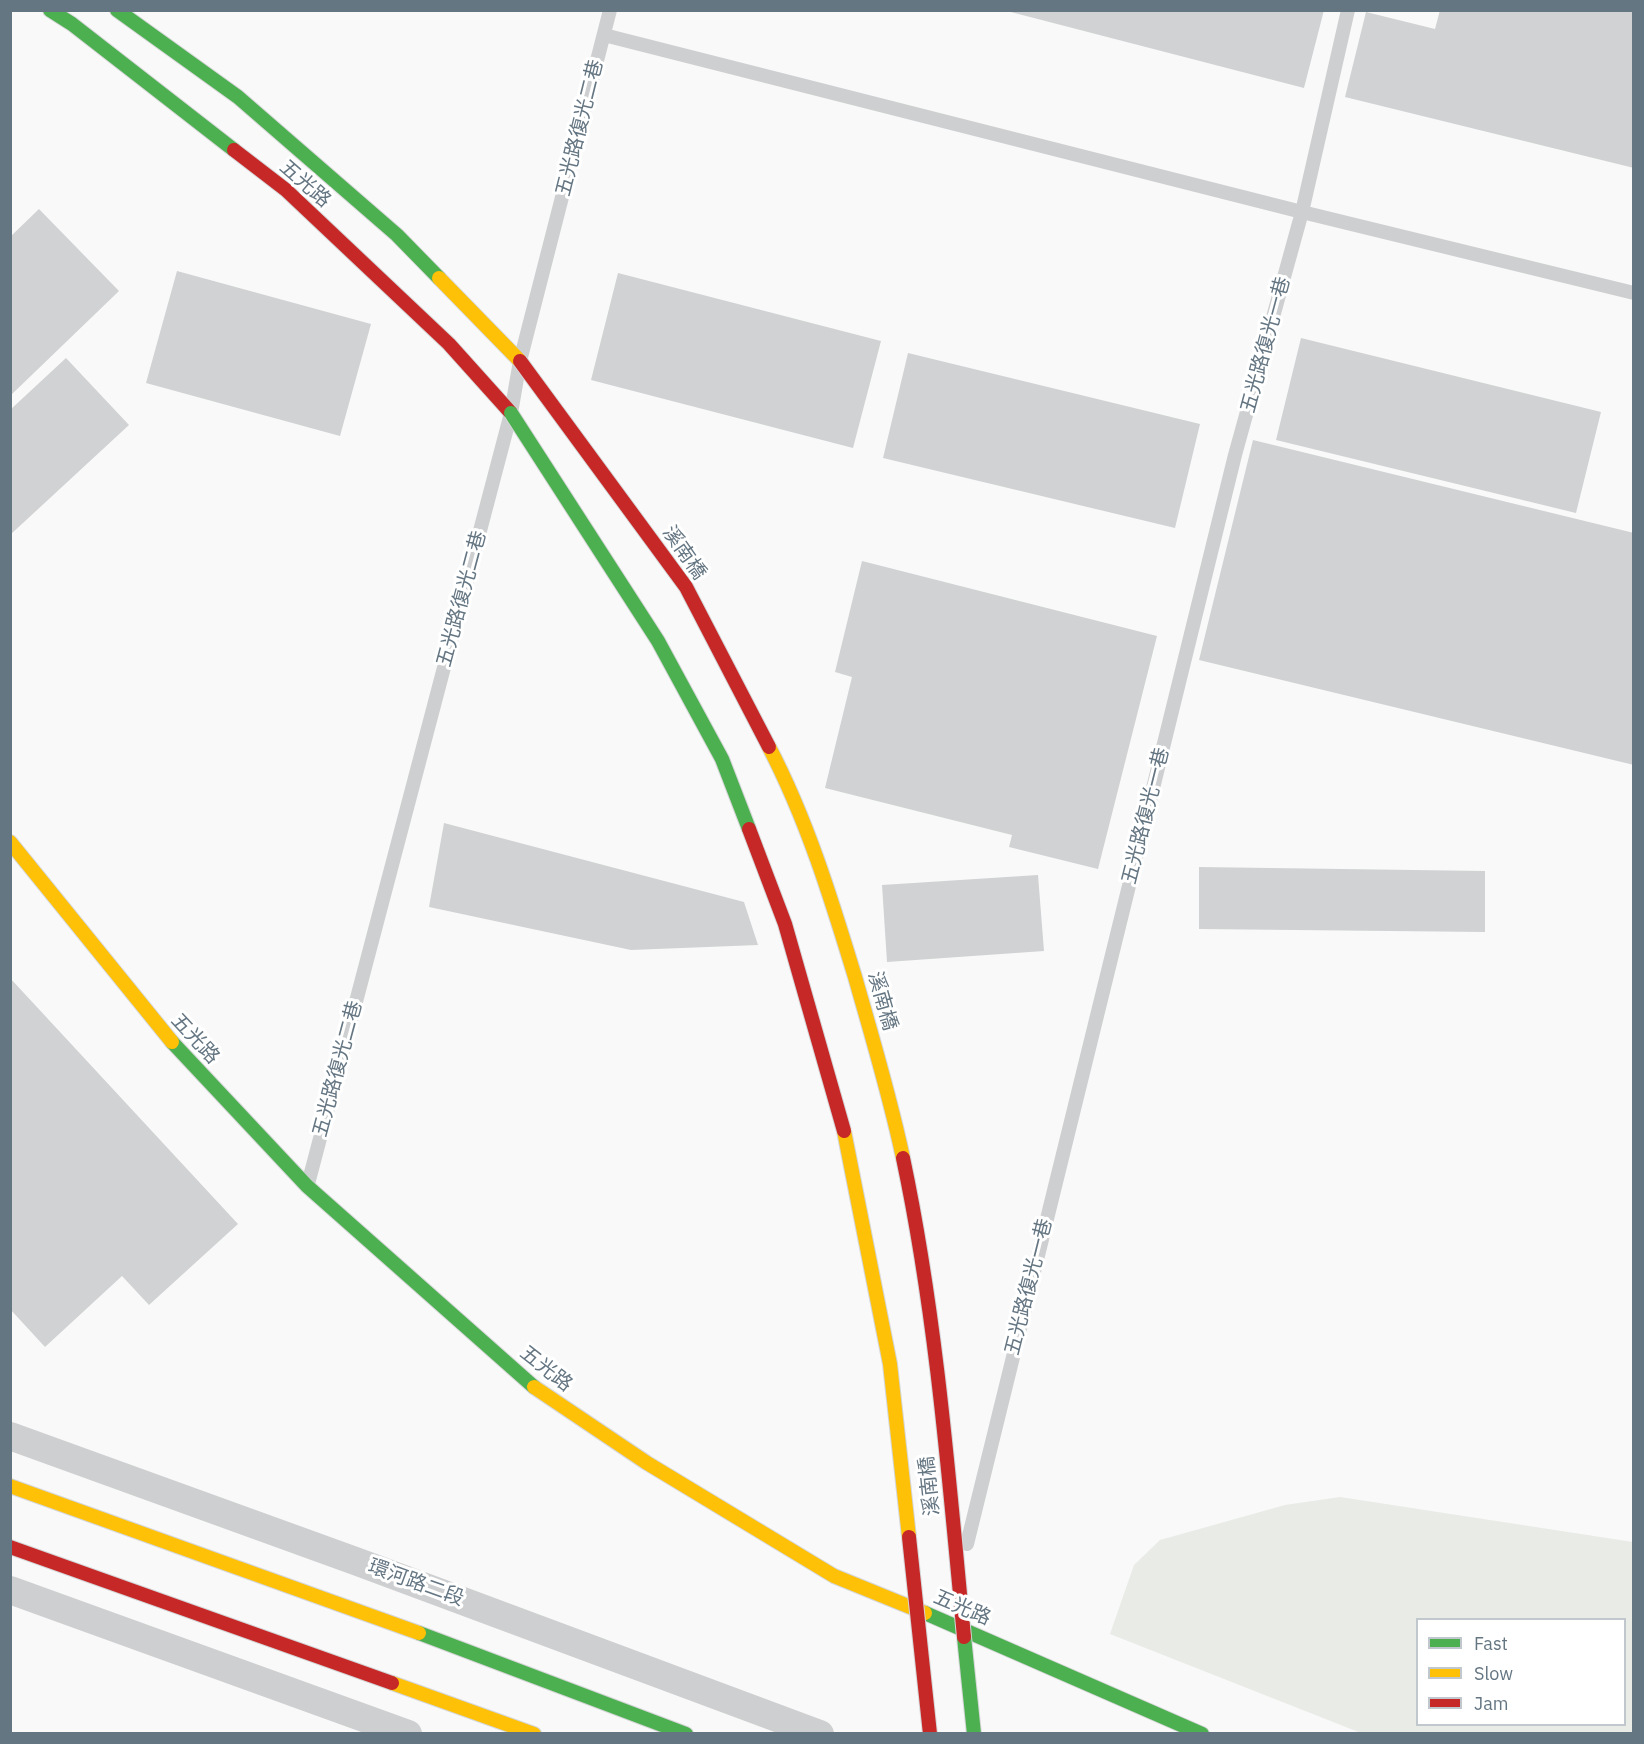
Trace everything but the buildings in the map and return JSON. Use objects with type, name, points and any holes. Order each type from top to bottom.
[{"type":"main road","name":"五光路","points":[[50,10],[72,24],[286,190],[449,344],[511,413]]},
{"type":"main road","name":"五光路","points":[[117,10],[247,105],[397,235],[520,361]]},
{"type":"main road","name":"溪南橋","points":[[520,361],[686,587],[791,790],[830,894],[889,1094],[916,1220],[946,1447],[974,1734]]},
{"type":"main road","name":"溪南橋","points":[[511,413],[658,641],[722,759],[785,924],[844,1133],[890,1364],[930,1734]]},
{"type":"main road","name":"五光路","points":[[10,842],[162,1032],[307,1186],[538,1391],[647,1463],[834,1576],[948,1622],[1202,1734]]},
{"type":"main road","points":[[10,1486],[366,1613],[686,1734]]},
{"type":"main road","points":[[10,1546],[534,1734]]},
{"type":"street","name":"環河路二段","points":[[10,1436],[369,1566],[820,1734]]},
{"type":"street","points":[[10,1590],[408,1734]]},
{"type":"lane","name":"五光路復光二巷","points":[[307,1186],[511,413],[520,361],[610,10]]},
{"type":"lane","name":"五光路復光一巷","points":[[948,1622],[1019,1325],[1235,455],[1302,212],[1348,10]]},
{"type":"lane","points":[[604,35],[1302,212],[1634,293]]},
{"type":"shaded area","points":[[1340,1497],[1633,1542],[1633,1733],[1361,1733],[1110,1634],[1134,1565],[1160,1540],[1285,1505]]},
{"type":"traffic: fast","points":[[50,10],[72,24],[234,150]]},
{"type":"traffic: fast","points":[[117,10],[238,97],[397,235],[439,278]]},
{"type":"traffic: fast","points":[[511,413],[658,641],[722,759],[749,829]]},
{"type":"traffic: fast","points":[[172,1042],[307,1186],[534,1387]]},
{"type":"traffic: fast","points":[[925,1613],[1202,1734]]},
{"type":"traffic: fast","points":[[419,1633],[686,1734]]},
{"type":"traffic: fast","points":[[964,1637],[974,1734]]},
{"type":"traffic: slow","points":[[439,278],[520,361]]},
{"type":"traffic: slow","points":[[769,747],[807,831],[827,889],[874,1044],[903,1158]]},
{"type":"traffic: slow","points":[[10,842],[172,1042]]},
{"type":"traffic: slow","points":[[844,1131],[890,1364],[909,1537]]},
{"type":"traffic: slow","points":[[534,1387],[647,1463],[834,1576],[925,1613]]},
{"type":"traffic: slow","points":[[10,1486],[419,1633]]},
{"type":"traffic: slow","points":[[392,1683],[534,1734]]},
{"type":"traffic: jam","points":[[234,150],[286,190],[449,344],[511,413]]},
{"type":"traffic: jam","points":[[520,361],[686,587],[769,747]]},
{"type":"traffic: jam","points":[[749,829],[785,924],[844,1131]]},
{"type":"traffic: jam","points":[[903,1158],[933,1336],[964,1637]]},
{"type":"traffic: jam","points":[[909,1537],[930,1734]]},
{"type":"traffic: jam","points":[[10,1547],[392,1683]]}]
